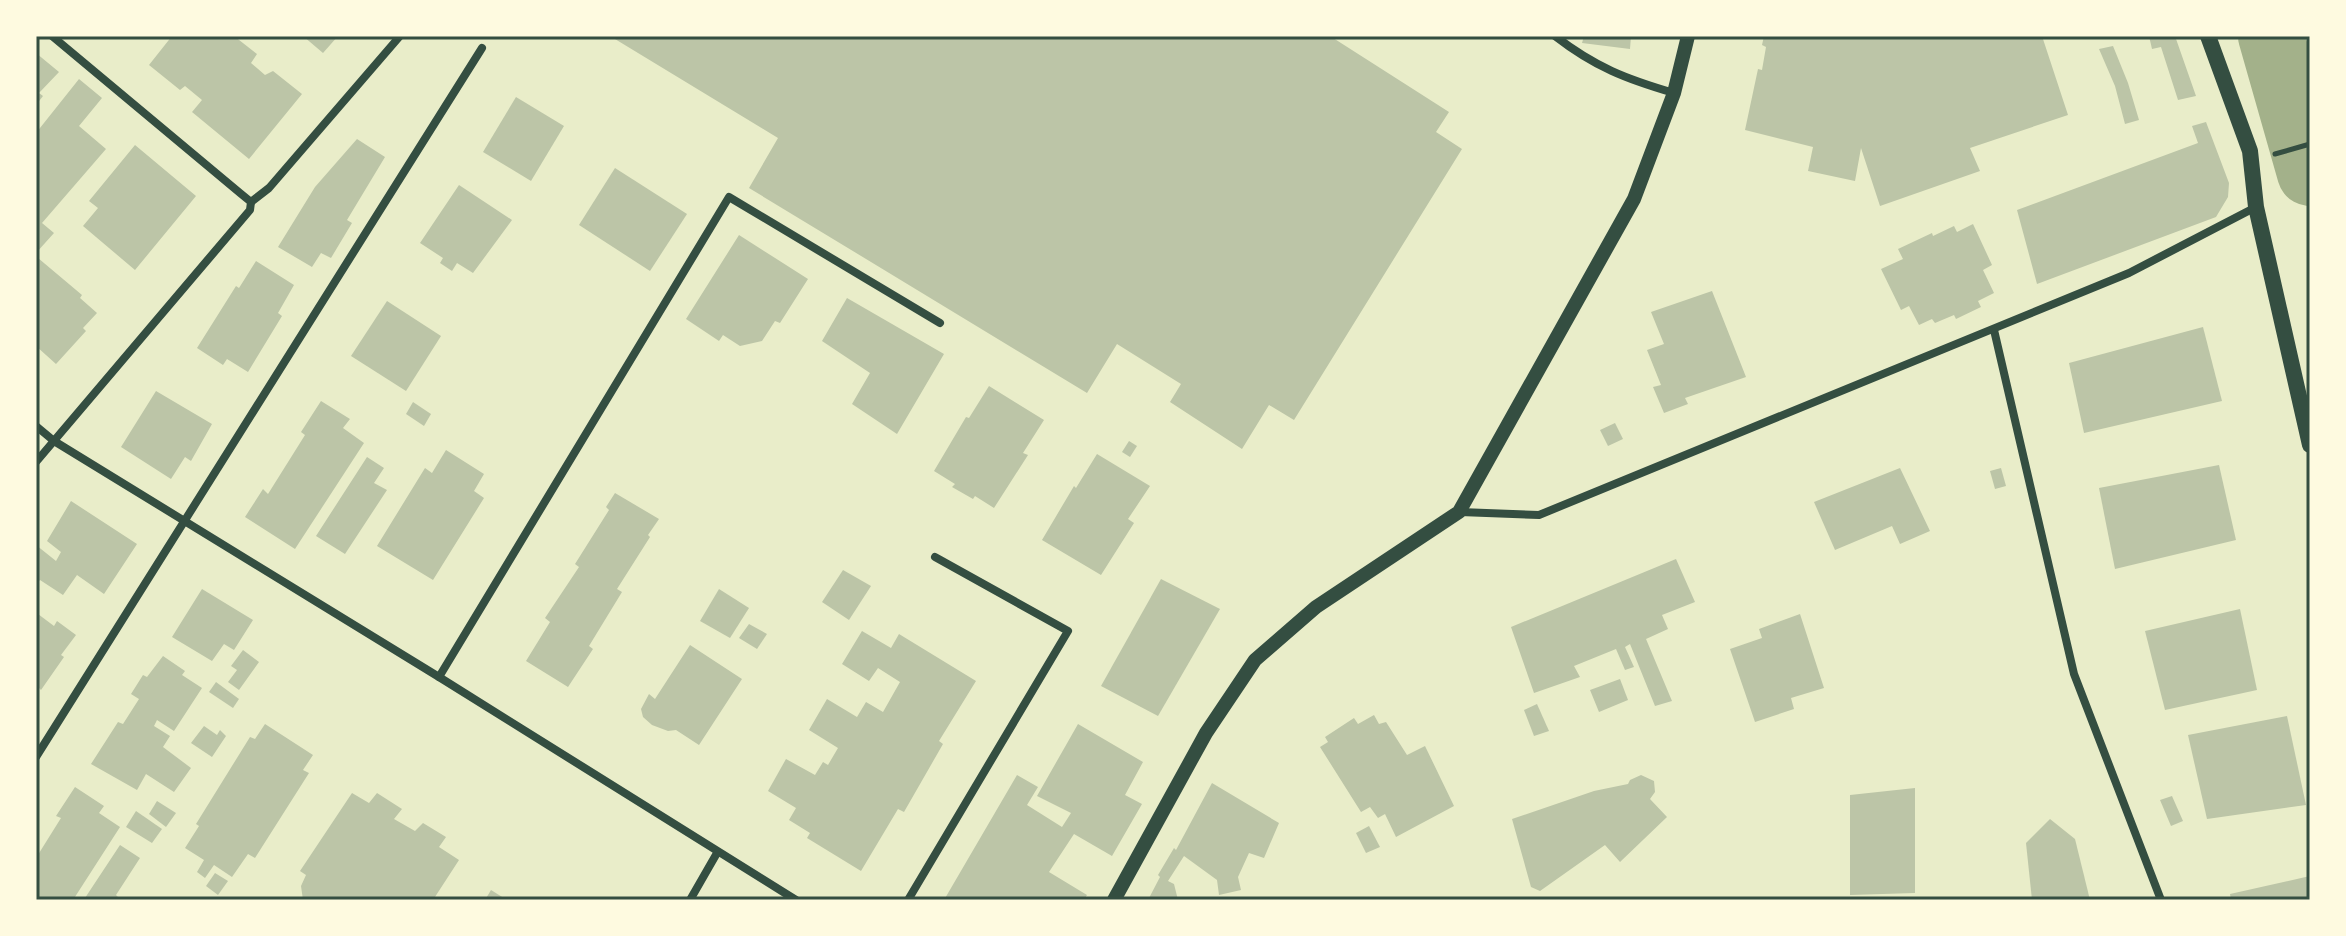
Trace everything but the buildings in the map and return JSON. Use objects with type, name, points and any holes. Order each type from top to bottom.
[{"type":"main road","points":[[2208,36],[2250,151],[2256,207],[2310,445]]},
{"type":"street","points":[[52,36],[251,202]]},
{"type":"street","points":[[36,462],[247,214],[251,202],[269,188],[400,36]]},
{"type":"street","points":[[1555,36],[1579,55],[1621,77],[1674,93]]},
{"type":"street","points":[[1114,900],[1206,733],[1255,660],[1316,607],[1459,512],[1634,199],[1674,93],[1688,36]]},
{"type":"street","points":[[36,757],[482,48]]},
{"type":"street","points":[[439,677],[729,197],[940,323]]},
{"type":"street","points":[[1459,512],[1539,515],[2129,273],[2256,207]]},
{"type":"street","points":[[1994,330],[2074,674],[2161,900]]},
{"type":"street","points":[[36,426],[54,441],[183,522],[439,677],[796,900]]},
{"type":"street","points":[[908,900],[1068,631],[935,557]]},
{"type":"street","points":[[690,900],[717,853]]},
{"type":"waterway","points":[[2271,36],[2310,173]]}]
